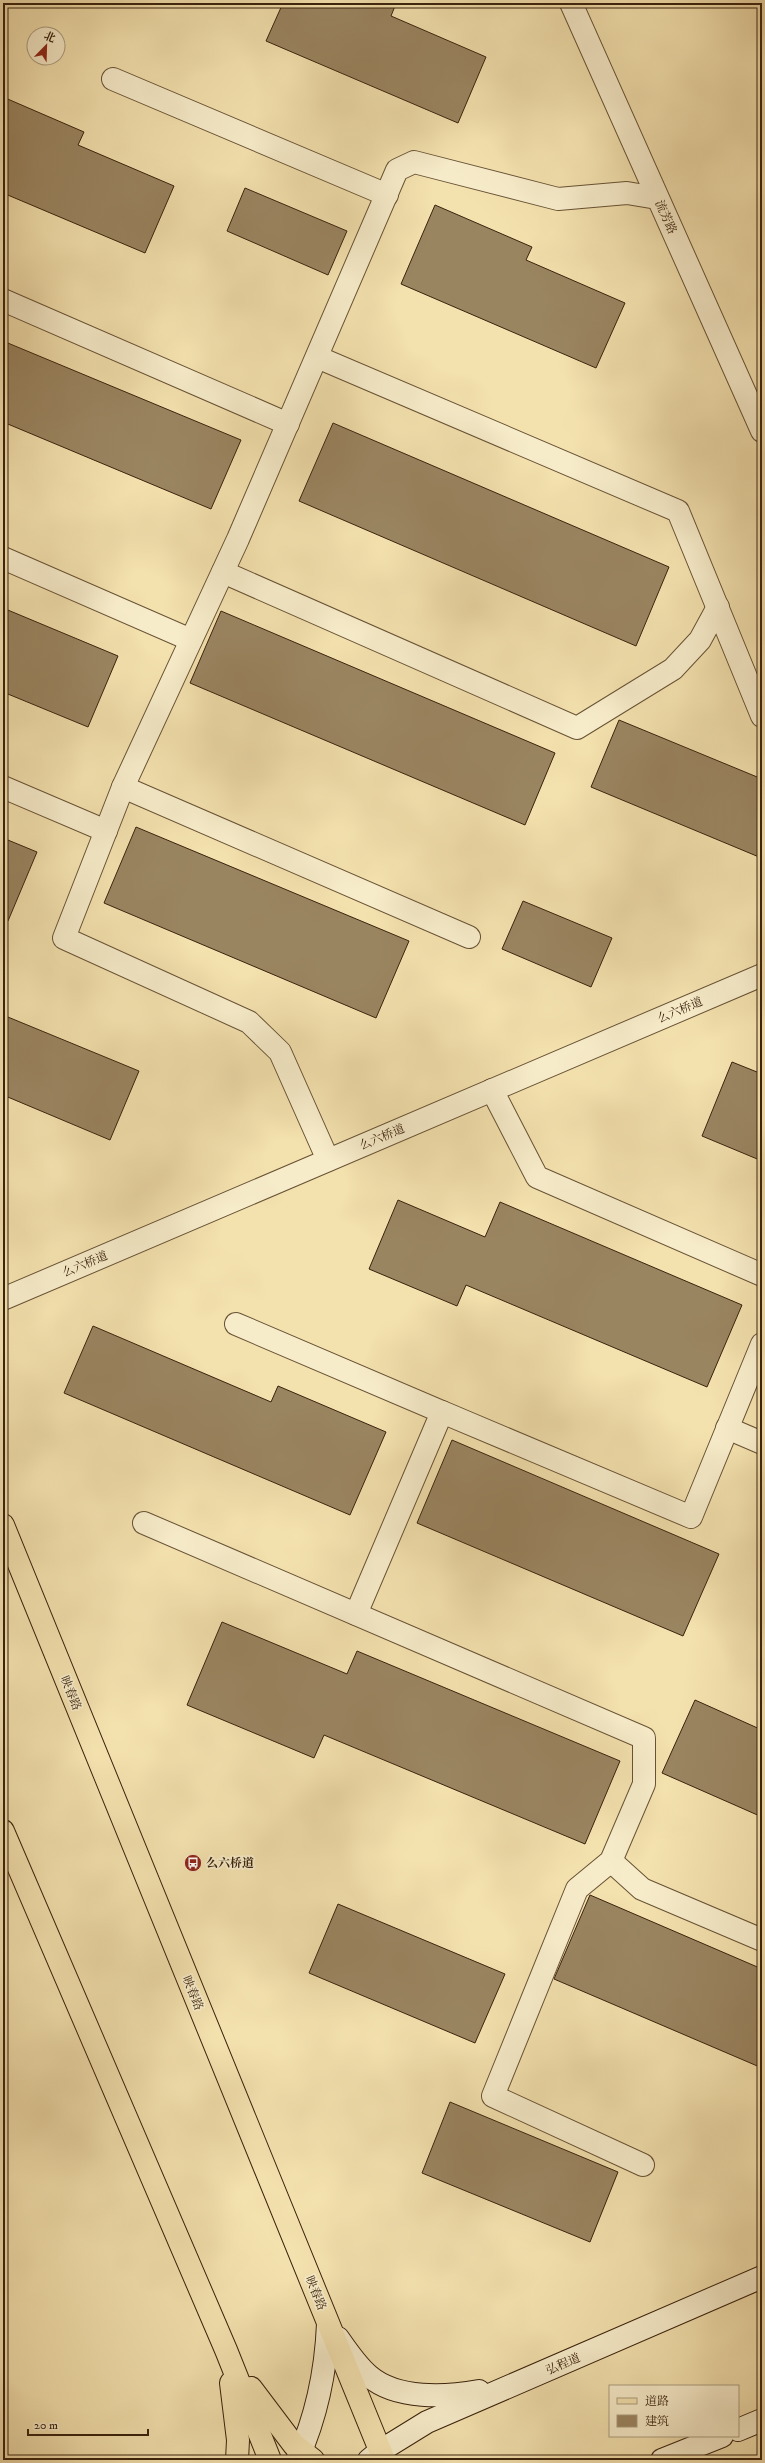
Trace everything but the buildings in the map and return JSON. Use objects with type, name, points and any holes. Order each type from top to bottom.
[{"type":"main road","name":"映春路","points":[[3,1525],[328,2324],[377,2457]]},
{"type":"main road","points":[[3,1831],[226,2350],[270,2460]]},
{"type":"main road","points":[[226,2350],[272,2419],[303,2457]]},
{"type":"main road","points":[[226,2350],[238,2440],[237,2460]]},
{"type":"street","name":"流芳路","points":[[571,3],[762,432]]},
{"type":"street","points":[[113,79],[387,195]]},
{"type":"street","points":[[328,1160],[280,1052],[249,1022],[64,938],[123,787],[223,572],[397,170],[414,162],[558,199],[627,193],[657,198]]},
{"type":"street","points":[[3,300],[288,424]]},
{"type":"street","points":[[317,357],[678,511],[762,716]]},
{"type":"street","points":[[3,558],[191,640]]},
{"type":"street","points":[[223,572],[577,728],[673,669],[700,640],[718,607]]},
{"type":"street","points":[[3,787],[106,831]]},
{"type":"street","points":[[123,787],[469,937]]},
{"type":"street","name":"么六桥道","points":[[3,1299],[762,975]]},
{"type":"street","points":[[492,1090],[538,1177],[762,1275]]},
{"type":"street","points":[[236,1324],[691,1517],[762,1344]]},
{"type":"street","points":[[356,1614],[442,1412]]},
{"type":"street","points":[[727,1428],[762,1443]]},
{"type":"street","points":[[144,1523],[644,1738],[644,1784],[611,1861],[577,1889],[493,2096],[643,2165]]},
{"type":"street","points":[[611,1861],[642,1889],[762,1940]]},
{"type":"street","name":"弘程道","points":[[377,2457],[427,2422],[762,2277]]},
{"type":"street","points":[[328,2324],[369,2377],[391,2387],[418,2394],[442,2397],[512,2386]]},
{"type":"street","points":[[303,2457],[321,2382],[326,2354],[328,2324]]},
{"type":"street","points":[[739,2430],[762,2420]]},
{"type":"street","points":[[662,2460],[720,2437]]},
{"type":"place","name":"么六桥道","points":[[193,1863]]}]
